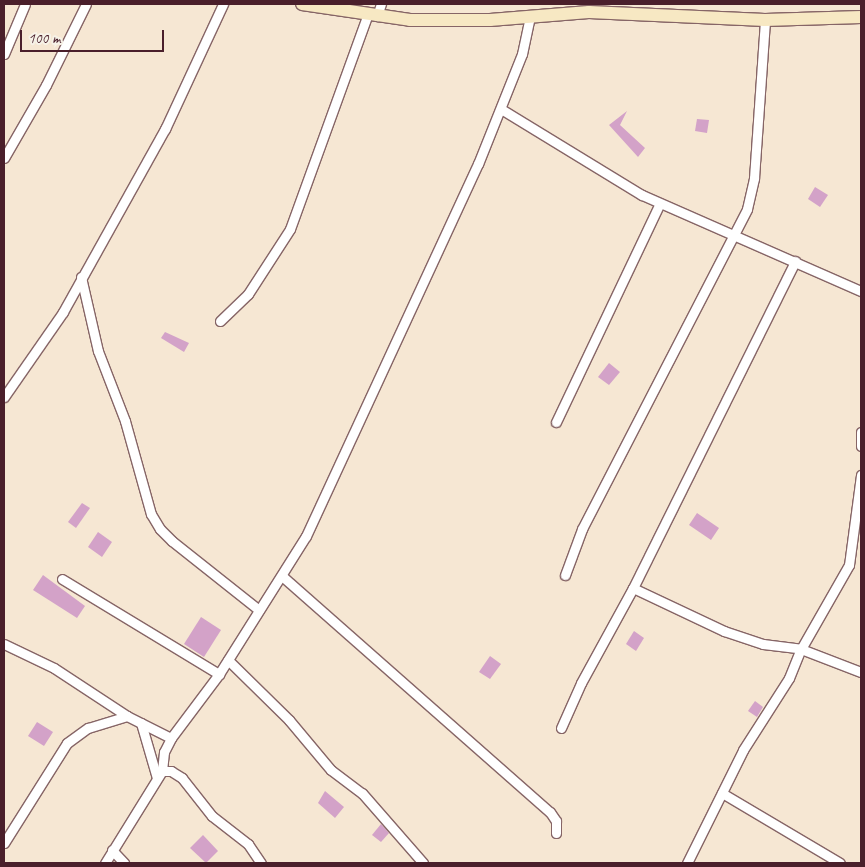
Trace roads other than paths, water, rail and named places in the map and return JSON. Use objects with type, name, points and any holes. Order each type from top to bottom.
[{"type":"street","points":[[4,54],[25,4]]},
{"type":"street","points":[[4,158],[51,76],[86,4]]},
{"type":"street","points":[[4,397],[43,337],[63,312],[165,129],[223,4]]},
{"type":"street","points":[[302,4],[375,11],[410,20],[628,12],[765,20],[861,17]]},
{"type":"street","points":[[220,321],[248,294],[290,229],[375,11]]},
{"type":"street","points":[[105,863],[160,775],[164,752],[171,738],[219,674],[282,576],[320,507],[501,109],[522,54],[530,17]]},
{"type":"street","points":[[565,575],[582,529],[735,235],[753,190],[765,20]]},
{"type":"street","points":[[501,109],[660,203],[861,291]]},
{"type":"street","points":[[556,422],[660,203]]},
{"type":"street","points":[[561,728],[581,683],[633,588],[795,261]]},
{"type":"street","points":[[81,278],[98,351],[125,421],[151,514],[160,529],[172,541],[259,610]]},
{"type":"street","points":[[861,432],[861,446]]},
{"type":"street","points":[[687,863],[757,724],[788,678],[801,649],[853,557],[853,521],[861,475]]},
{"type":"street","points":[[282,576],[550,812],[556,821],[556,833]]},
{"type":"street","points":[[62,579],[219,674]]},
{"type":"street","points":[[633,588],[724,631],[763,644],[801,649],[861,672]]},
{"type":"street","points":[[4,644],[54,668],[127,716],[171,738]]},
{"type":"street","points":[[228,660],[289,720],[331,770],[362,793],[424,863]]},
{"type":"street","points":[[4,843],[67,743],[88,728],[127,716]]},
{"type":"street","points":[[141,724],[160,775]]},
{"type":"street","points":[[160,775],[171,771],[182,778],[212,816],[248,844],[261,863]]},
{"type":"street","points":[[722,793],[840,863]]},
{"type":"street","points":[[112,850],[124,863]]}]
